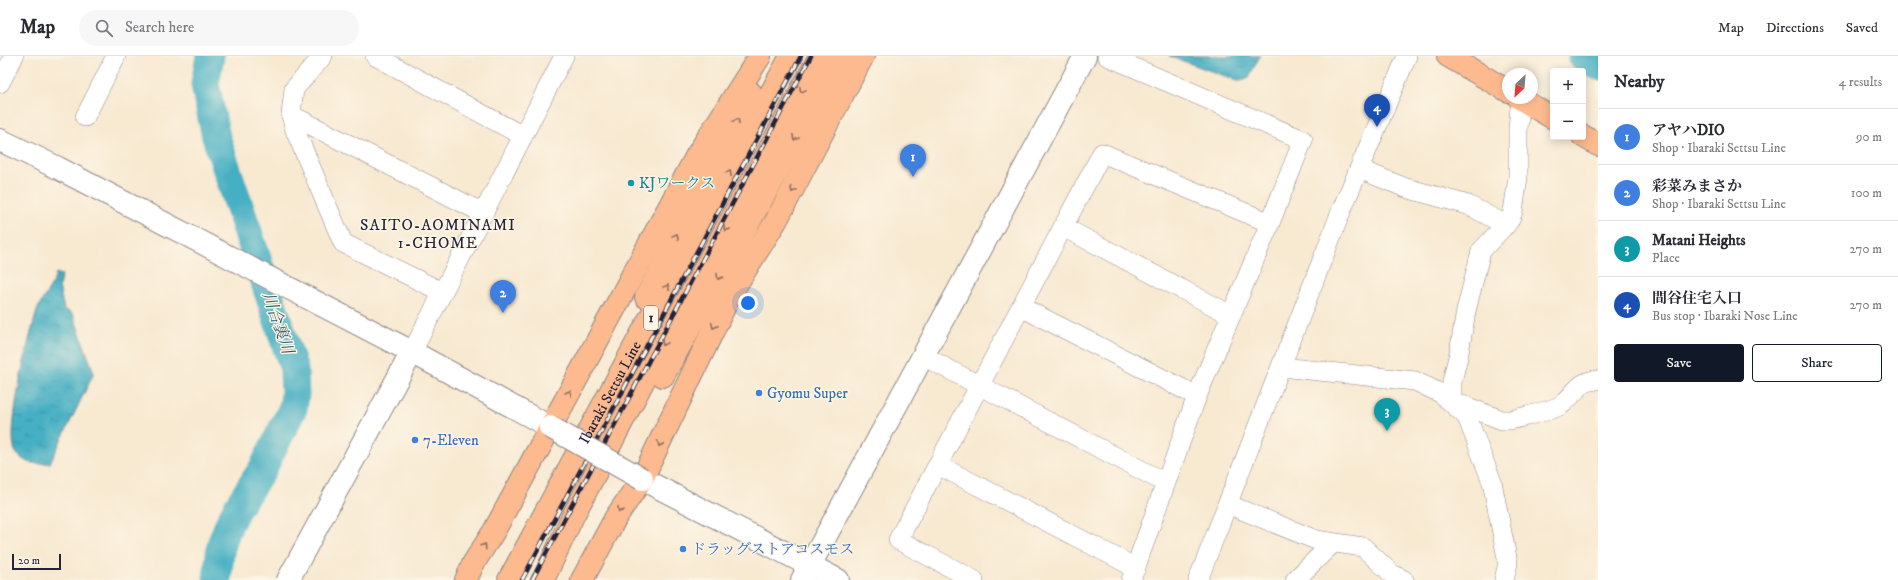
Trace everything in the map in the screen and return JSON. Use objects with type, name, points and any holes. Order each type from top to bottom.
[{"type":"main road","points":[[466,580],[473,564],[494,531],[697,155],[760,56]]},
{"type":"main road","points":[[533,536],[535,524],[662,263],[717,160],[768,56]]},
{"type":"main road","name":"Ibaraki Settsu Line","points":[[509,580],[791,56]]},
{"type":"main road","name":"Ibaraki Settsu Line","points":[[543,580],[573,516],[645,378],[820,56]]},
{"type":"main road","points":[[558,550],[588,506],[734,252],[806,117],[842,56]]},
{"type":"main road","points":[[582,580],[616,517],[642,479],[731,293],[776,221],[863,56]]},
{"type":"main road","points":[[1448,56],[1502,88]]},
{"type":"main road","points":[[1529,104],[1550,116]]},
{"type":"main road","points":[[1586,138],[1598,145]]},
{"type":"street","points":[[0,83],[14,56]]},
{"type":"street","points":[[85,117],[116,56]]},
{"type":"street","points":[[323,56],[294,89],[291,115],[295,130],[343,243],[442,292]]},
{"type":"street","points":[[375,56],[523,136]]},
{"type":"street","points":[[806,573],[1085,56]]},
{"type":"street","points":[[938,465],[1133,574],[1197,396],[1270,223],[1303,140],[1107,56]]},
{"type":"street","points":[[1198,580],[1359,168],[1407,56]]},
{"type":"street","points":[[288,580],[412,352],[562,57]]},
{"type":"street","points":[[1453,404],[1452,381],[1459,353],[1466,311],[1481,251],[1506,225],[1513,212],[1518,177],[1516,104]]},
{"type":"street","points":[[291,115],[483,213]]},
{"type":"street","points":[[0,140],[137,209],[412,352],[550,427],[806,573],[838,580]]},
{"type":"street","points":[[974,580],[898,540],[1102,153],[1270,223]]},
{"type":"street","points":[[1359,168],[1406,188],[1468,205],[1506,225]]},
{"type":"street","points":[[1063,227],[1231,315]]},
{"type":"street","points":[[1021,307],[1197,396]]},
{"type":"street","points":[[923,356],[1166,483]]},
{"type":"street","points":[[1281,367],[1414,381],[1442,394],[1467,417],[1492,482],[1508,563],[1504,580]]},
{"type":"street","points":[[1453,404],[1463,405],[1502,420],[1510,420],[1560,405],[1584,382],[1589,380],[1598,380]]},
{"type":"street","points":[[1227,504],[1316,540],[1363,547],[1392,574],[1404,580]]},
{"type":"street","points":[[1295,580],[1333,543]]},
{"type":"water","points":[[1169,56],[1260,56],[1249,77],[1239,81]]},
{"type":"water","points":[[56,273],[62,275],[59,286],[64,309],[73,314],[94,373],[50,463],[28,462],[17,454],[14,444],[13,428],[15,408],[24,362],[37,311],[55,278]]},
{"type":"waterway","name":"川合裏川","points":[[210,56],[205,84],[216,137],[294,369],[295,395],[293,408],[263,468],[237,508],[229,524],[221,545],[217,580]]},
{"type":"waterway","points":[[1582,56],[1598,66]]},
{"type":"railway","points":[[522,580],[801,56]]},
{"type":"railway","points":[[532,580],[811,56]]},
{"type":"place","name":"間谷住宅入口","points":[[1377,127]]},
{"type":"place","name":"アヤハDIO","points":[[913,177]]},
{"type":"place","name":"KJワークス","points":[[631,183]]},
{"type":"place","name":"彩菜みまさか","points":[[503,313]]},
{"type":"place","name":"Gyomu Super","points":[[759,393]]},
{"type":"place","name":"Matani Heights","points":[[1387,431]]},
{"type":"place","name":"7-Eleven","points":[[415,440]]},
{"type":"place","name":"ドラッグストアコスモス","points":[[683,549]]},
{"type":"district","name":"SAITO-AOMINAMI 1-CHOME","points":[[438,234]]}]
